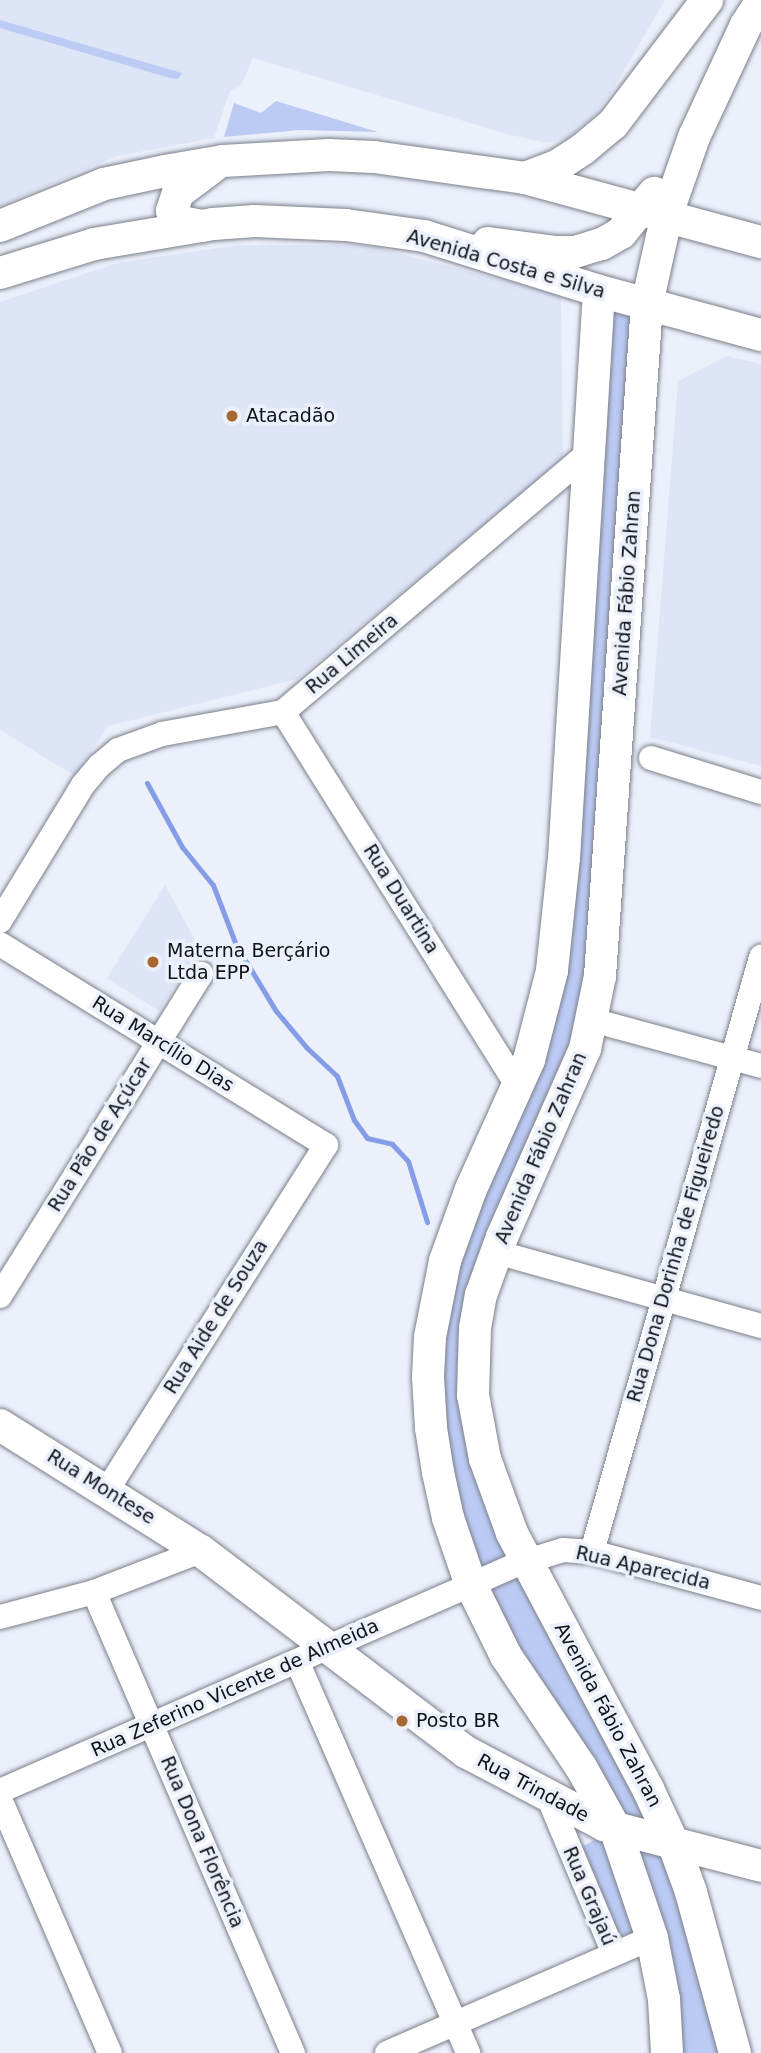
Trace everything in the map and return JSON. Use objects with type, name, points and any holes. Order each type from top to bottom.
[{"type":"main road","points":[[645,85],[691,0]]},
{"type":"main road","points":[[525,178],[557,166],[613,124],[707,0]]},
{"type":"main road","points":[[424,236],[575,252],[602,244],[655,211],[746,25],[761,2]]},
{"type":"main road","points":[[0,226],[104,184],[221,161],[317,155],[374,157],[525,178],[655,211],[761,242]]},
{"type":"main road","points":[[202,226],[182,222],[172,211],[178,193],[221,161]]},
{"type":"main road","name":"Avenida Fábio Zahran","points":[[655,211],[600,976],[592,1020],[559,1113],[496,1252],[481,1295],[475,1328],[473,1395],[485,1459],[526,1561],[648,1788],[674,1845],[691,1892],[735,2053]]},
{"type":"main road","name":"Avenida Costa e Silva","points":[[0,273],[94,244],[202,226],[281,222],[346,225],[424,236],[599,292],[761,335]]},
{"type":"main road","points":[[599,292],[564,859],[548,992],[529,1060],[471,1189],[445,1261],[430,1337],[428,1377],[431,1428],[438,1472],[448,1518],[471,1585],[506,1656],[581,1767],[615,1828],[652,1938],[664,1999],[667,2053]]},
{"type":"main road","points":[[548,992],[568,1012],[592,1020]]},
{"type":"main road","name":"Rua Montese","points":[[0,1425],[201,1550]]},
{"type":"main road","name":"Rua Trindade","points":[[201,1550],[466,1752],[549,1799],[615,1828],[761,1866]]},
{"type":"street","name":"Rua Limeira","points":[[284,712],[589,453]]},
{"type":"street","points":[[0,921],[83,785],[99,766],[118,750],[162,734],[284,712]]},
{"type":"street","name":"Rua Duartina","points":[[284,712],[518,1086]]},
{"type":"street","points":[[651,758],[761,792]]},
{"type":"street","name":"Rua Marcílio Dias","points":[[0,944],[326,1144]]},
{"type":"street","name":"Rua Dona Dorinha de Figueiredo","points":[[592,1552],[761,957]]},
{"type":"street","name":"Rua Pão de Açúcar","points":[[0,1296],[201,974]]},
{"type":"street","points":[[592,1020],[761,1066]]},
{"type":"street","name":"Rua Aide de Souza","points":[[107,1490],[326,1144]]},
{"type":"street","points":[[496,1252],[761,1326]]},
{"type":"street","points":[[0,1617],[94,1592],[201,1550]]},
{"type":"street","name":"Rua Aparecida","points":[[471,1585],[526,1561],[563,1550],[592,1552],[761,1598]]},
{"type":"street","name":"Rua Zeferino Vicente de Almeida","points":[[0,1790],[471,1585]]},
{"type":"street","name":"Rua Dona Florência","points":[[94,1592],[293,2053]]},
{"type":"street","points":[[297,1661],[468,2053]]},
{"type":"street","points":[[0,1799],[110,2053]]},
{"type":"street","name":"Rua Grajaú","points":[[549,1799],[614,1954]]},
{"type":"street","points":[[387,2053],[652,1938]]},
{"type":"shaded area","points":[[0,0],[665,0],[611,93],[593,117],[568,138],[546,143],[507,134],[253,58],[242,84],[230,91],[214,138],[117,156],[0,206]]},
{"type":"shaded area","points":[[0,20],[182,73],[178,79],[170,78],[0,28]]},
{"type":"shaded area","points":[[276,101],[378,132],[300,130],[224,137],[234,103],[261,113]]},
{"type":"shaded area","points":[[239,245],[365,245],[561,295],[563,459],[297,679],[108,726],[75,776],[0,730],[0,302],[117,263]]},
{"type":"shaded area","points":[[605,299],[638,308],[586,1015],[467,1328],[516,1556],[478,1576],[436,1428],[451,1263],[536,1059]]},
{"type":"shaded area","points":[[727,356],[761,364],[761,766],[650,737],[678,381]]},
{"type":"shaded area","name":"Materna Berçário Ltda EPP","points":[[165,885],[199,947],[159,1011],[107,978]]},
{"type":"shaded area","points":[[522,1567],[665,1837],[618,1823],[480,1586]]},
{"type":"shaded area","points":[[605,1834],[644,1927],[613,1940],[582,1847]]},
{"type":"shaded area","points":[[624,1834],[667,1845],[727,2053],[678,2053]]},
{"type":"waterway","points":[[147,783],[182,847],[213,885],[236,945],[276,1011],[307,1048],[337,1076],[354,1120],[367,1138],[392,1144],[408,1161],[427,1222]]},
{"type":"place","name":"Atacadão","points":[[232,416]]},
{"type":"place","name":"Materna Berçário Ltda EPP","points":[[153,962]]},
{"type":"place","name":"Posto BR","points":[[402,1721]]}]
